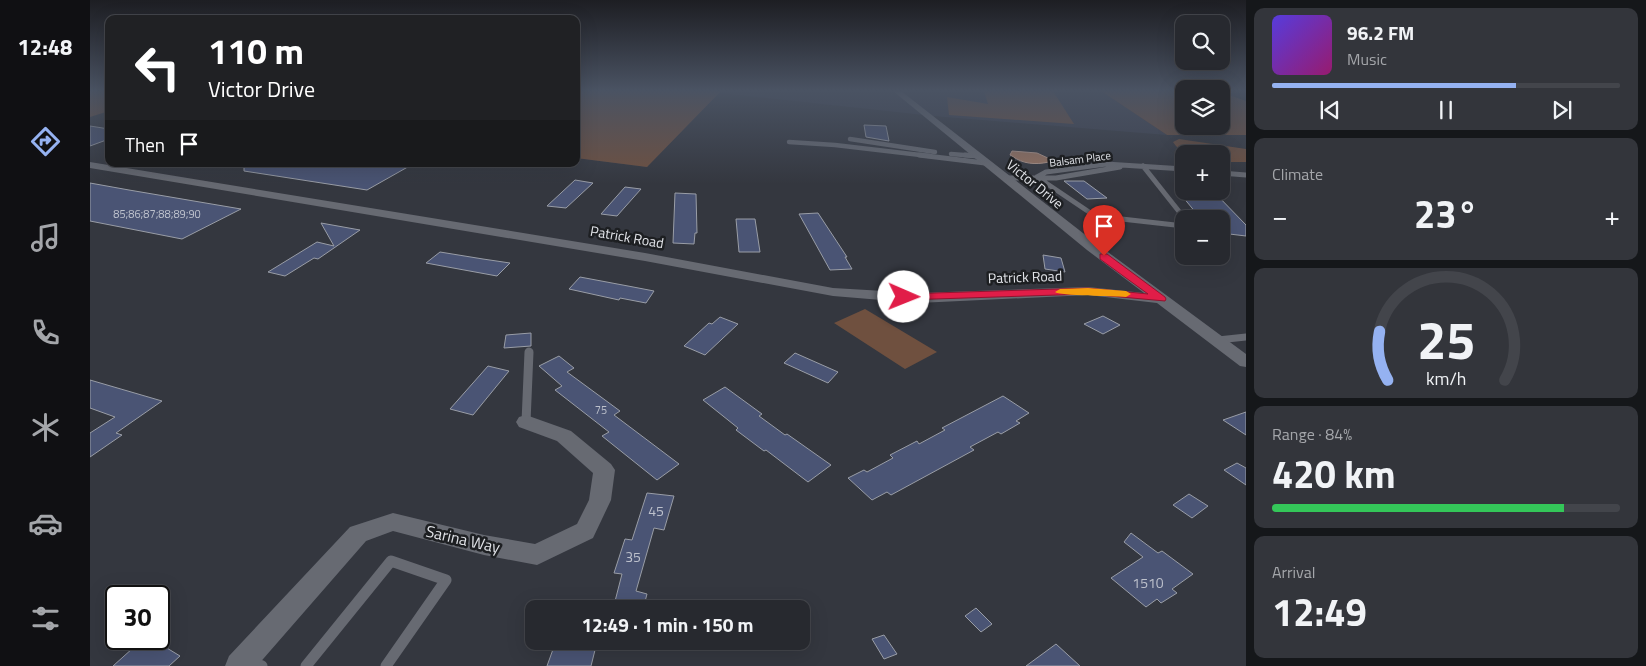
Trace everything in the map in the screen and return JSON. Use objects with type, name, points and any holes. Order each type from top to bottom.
[{"type":"street","name":"Victor Drive","points":[[935,122],[1092,248],[1246,362]]},
{"type":"street","name":"Patrick Road","points":[[90,165],[645,257],[833,292],[918,298],[1088,291],[1161,299]]},
{"type":"street","name":"Sarina Way","points":[[249,664],[358,534],[393,522],[484,545],[537,555],[585,532],[600,500],[604,470],[564,436],[526,422]]},
{"type":"lane","points":[[850,139],[981,160]]},
{"type":"lane","points":[[789,142],[981,160]]},
{"type":"lane","name":"Balsam Place","points":[[1005,178],[1037,176],[1056,178],[1126,165],[1175,168]]},
{"type":"lane","points":[[1143,166],[1178,210]]},
{"type":"lane","points":[[1230,174],[1246,175]]},
{"type":"lane","name":"Balsam Place","points":[[1037,176],[1095,216],[1175,225]]},
{"type":"lane","points":[[1216,340],[1246,337]]},
{"type":"lane","points":[[526,422],[529,352]]},
{"type":"lane","points":[[306,666],[391,561],[446,580],[386,666]]},
{"type":"shaded area","points":[[580,122],[691,122],[647,167],[580,159]]},
{"type":"shaded area","points":[[580,122],[691,122],[647,167],[580,159]]},
{"type":"shaded area","points":[[1008,122],[1148,122],[1167,135]]},
{"type":"shaded area","points":[[1047,122],[1073,122],[1074,124]]},
{"type":"shaded area","points":[[1148,122],[1175,122],[1175,135],[1167,135]]},
{"type":"shaded area","points":[[1230,122],[1246,122],[1246,135],[1230,135]]},
{"type":"shaded area","points":[[1179,139],[1219,145],[1175,145],[1173,142]]},
{"type":"shaded area","points":[[1230,147],[1246,149],[1246,162],[1230,162]]},
{"type":"shaded area","points":[[1012,151],[1037,153],[1050,159],[1049,162],[1034,164],[1016,159],[1010,155]]},
{"type":"shaded area","points":[[865,309],[937,352],[905,369],[834,323]]},
{"type":"building","points":[[864,125],[886,126],[889,141],[866,137]]},
{"type":"building","points":[[90,126],[105,128],[105,140],[90,146]]},
{"type":"building","points":[[244,167],[408,167],[367,190],[244,171]]},
{"type":"building","points":[[575,180],[593,183],[566,208],[547,206]]},
{"type":"building","points":[[1064,181],[1084,181],[1107,198],[1087,199]]},
{"type":"building","points":[[90,183],[241,209],[182,239],[90,221]]},
{"type":"building","points":[[625,187],[641,189],[617,216],[601,214]]},
{"type":"building","points":[[675,193],[696,194],[697,233],[695,233],[694,244],[673,243]]},
{"type":"building","points":[[1185,200],[1222,200],[1246,225],[1246,236],[1230,234],[1230,210],[1194,210]]},
{"type":"building","points":[[818,213],[847,257],[845,257],[852,269],[830,270],[799,214]]},
{"type":"building","points":[[736,219],[755,219],[760,252],[739,252]]},
{"type":"building","points":[[321,223],[360,230],[318,259],[314,258],[285,276],[268,272],[317,242],[334,246]]},
{"type":"building","points":[[440,252],[510,263],[497,276],[426,263]]},
{"type":"building","points":[[1043,255],[1061,258],[1065,272],[1045,269]]},
{"type":"building","points":[[580,277],[654,291],[646,303],[620,298],[619,300],[569,289]]},
{"type":"building","points":[[1103,316],[1120,325],[1103,334],[1084,324]]},
{"type":"building","points":[[720,317],[738,324],[705,355],[684,346],[709,323],[712,324]]},
{"type":"building","points":[[531,333],[531,346],[504,348],[506,335]]},
{"type":"building","points":[[795,353],[838,372],[828,383],[784,363]]},
{"type":"building","points":[[559,356],[574,368],[567,372],[620,411],[614,415],[679,464],[657,480],[602,436],[609,432],[555,390],[562,386],[539,366]]},
{"type":"building","points":[[488,366],[509,371],[473,415],[450,409]]},
{"type":"building","points":[[90,380],[162,401],[116,433],[122,435],[90,457],[90,433],[115,417],[90,408]]},
{"type":"building","points":[[725,387],[762,414],[759,416],[831,465],[808,482],[766,450],[764,451],[736,430],[738,428],[703,400]]},
{"type":"building","points":[[1003,396],[1029,413],[1016,421],[1020,423],[1001,434],[998,432],[970,447],[974,450],[891,495],[887,492],[872,500],[848,478],[864,470],[867,472],[893,458],[890,455],[917,441],[919,444],[945,430],[942,428]]},
{"type":"building","points":[[1246,412],[1246,435],[1223,420]]},
{"type":"building","points":[[1237,463],[1246,468],[1246,485],[1224,470]]},
{"type":"building","points":[[647,493],[674,496],[664,530],[654,528],[636,591],[647,594],[645,600],[615,600],[622,574],[614,573],[625,539],[632,540]]},
{"type":"building","points":[[1189,494],[1208,506],[1192,518],[1173,505]]},
{"type":"building","points":[[1131,533],[1158,553],[1162,551],[1193,574],[1172,589],[1177,593],[1161,603],[1157,599],[1146,607],[1111,578],[1143,557],[1124,542]]},
{"type":"building","points":[[976,608],[992,624],[981,632],[965,616]]},
{"type":"building","points":[[884,635],[897,654],[884,659],[872,639]]},
{"type":"building","points":[[1056,644],[1080,666],[1026,666]]},
{"type":"building","points":[[131,650],[170,650],[180,656],[169,666],[113,666]]},
{"type":"building","points":[[553,650],[595,650],[591,666],[547,666]]},
{"type":"slow traffic","points":[[1060,292],[1088,291],[1126,294]]},
{"type":"route","points":[[904,297],[1088,291],[1113,292],[1161,299],[1104,256]]}]
